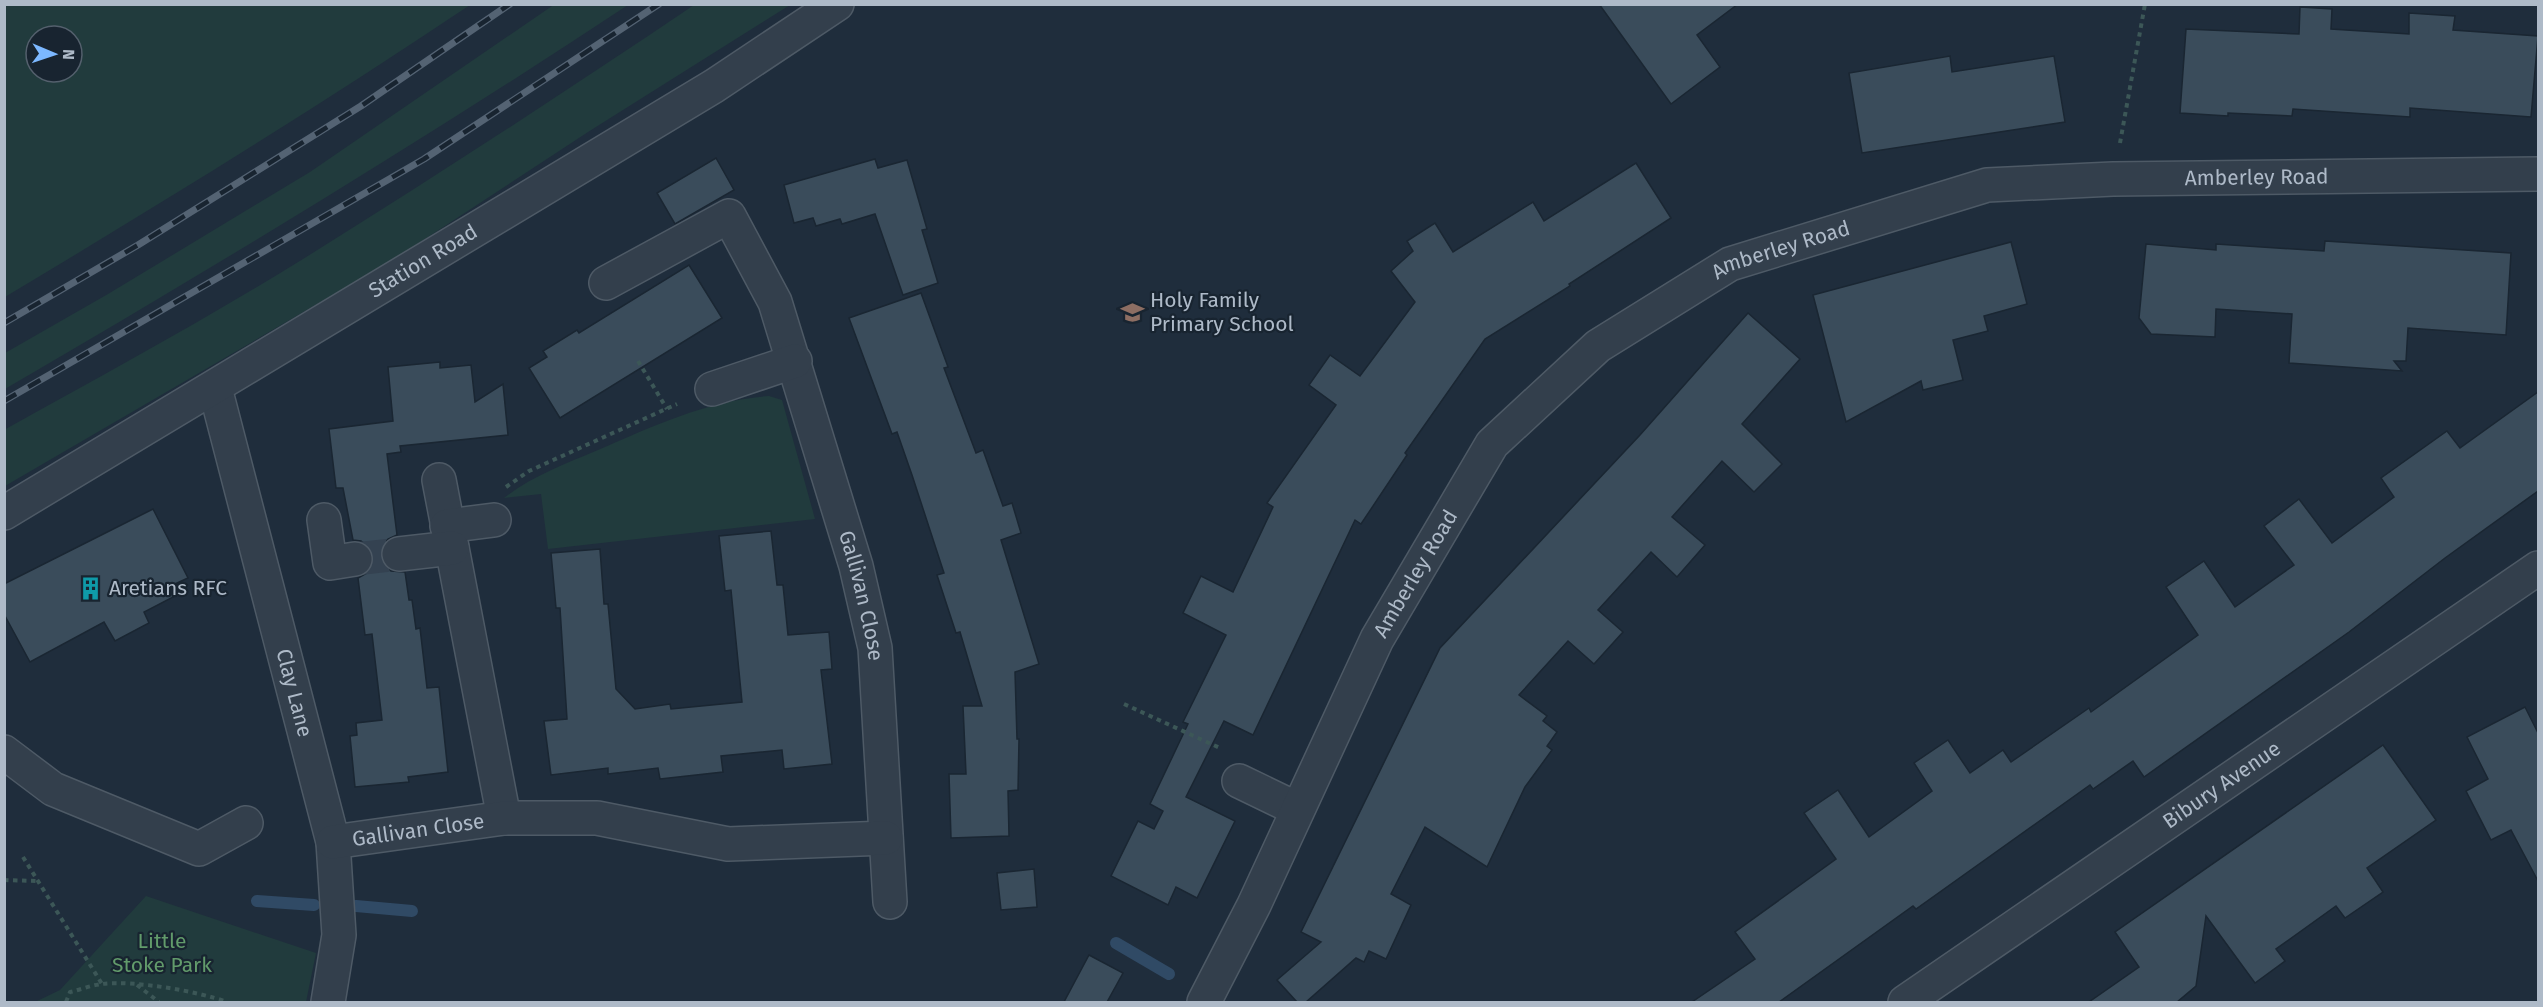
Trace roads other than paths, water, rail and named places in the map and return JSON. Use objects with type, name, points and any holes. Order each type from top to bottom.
[{"type":"street","name":"Station Road","points":[[4,513],[714,86],[837,4]]},
{"type":"street","name":"Amberley Road","points":[[1204,1002],[1254,905],[1377,639],[1492,444],[1598,346],[1730,264],[1987,185],[2113,179],[2538,174]]},
{"type":"street","name":"Gallivan Close","points":[[606,283],[729,216],[775,302],[856,566],[875,648],[890,902]]},
{"type":"street","points":[[712,389],[795,362]]},
{"type":"street","name":"Clay Lane","points":[[215,388],[333,842],[339,935],[328,1002]]},
{"type":"street","name":"Gallivan Close","points":[[439,480],[504,818]]},
{"type":"street","points":[[324,520],[330,562],[355,559]]},
{"type":"street","points":[[399,554],[494,520]]},
{"type":"street","name":"Bibury Avenue","points":[[1905,1002],[2538,568]]},
{"type":"street","points":[[4,752],[53,789],[199,849],[246,823]]},
{"type":"street","points":[[1239,781],[1297,809]]},
{"type":"street","name":"Gallivan Close","points":[[333,842],[504,818],[597,818],[728,844],[886,838]]},
{"type":"waterway","points":[[257,901],[314,905]]},
{"type":"waterway","points":[[356,906],[412,911]]},
{"type":"waterway","points":[[1116,943],[1169,974]]},
{"type":"tunnel","points":[[355,559],[399,554]]},
{"type":"railway","points":[[4,323],[138,245],[361,106],[510,4]]},
{"type":"railway","points":[[4,401],[424,159],[659,4]]},
{"type":"place","name":"Holy Family Primary School","points":[[1132,312]]},
{"type":"place","name":"Aretians RFC","points":[[91,588]]},
{"type":"park label","name":"Little Stoke Park","points":[[162,953]]}]
